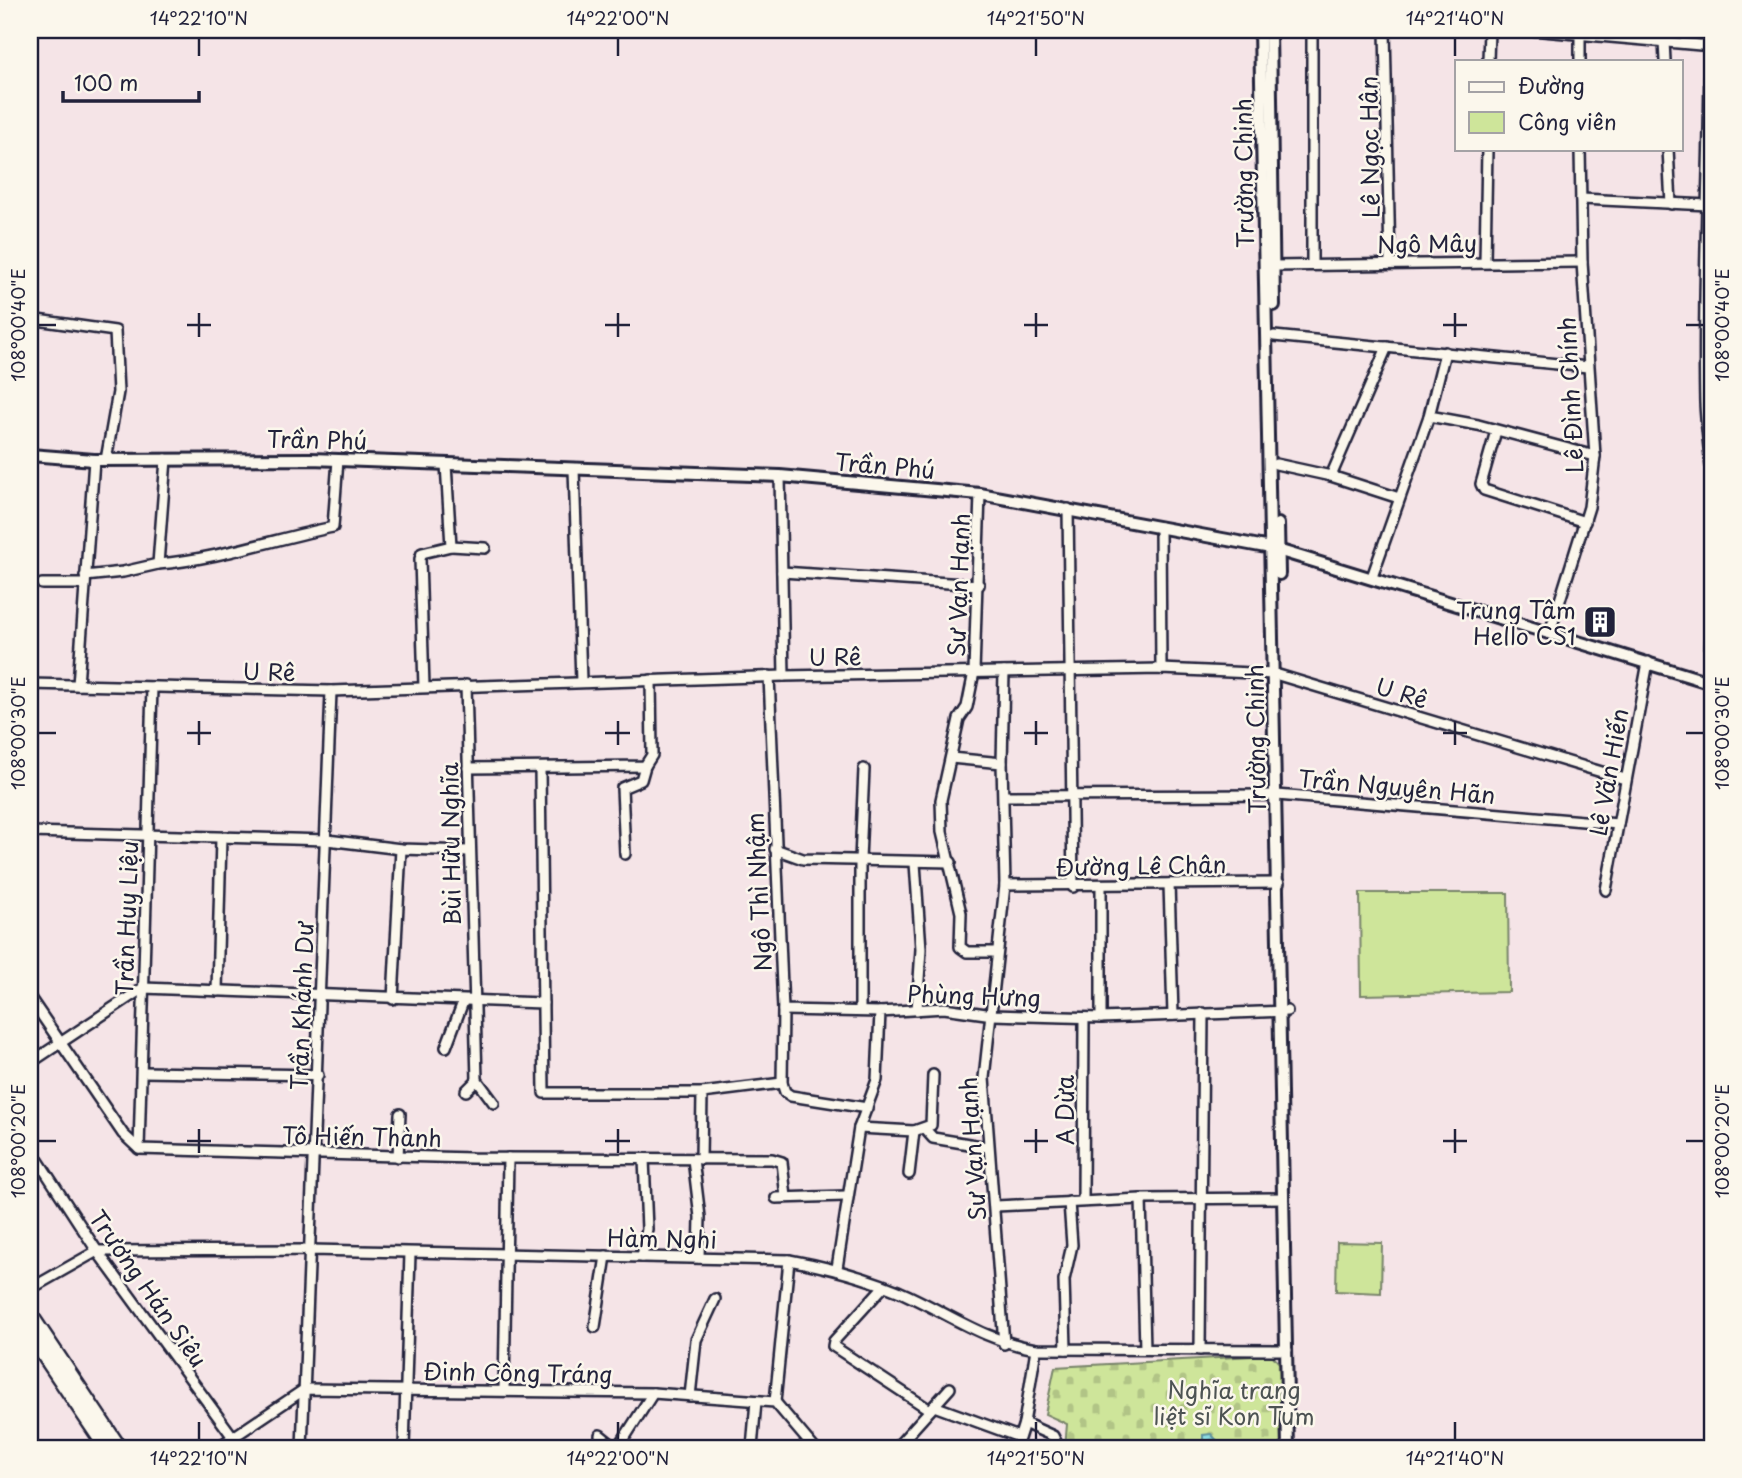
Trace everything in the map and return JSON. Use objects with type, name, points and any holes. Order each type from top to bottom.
[{"type":"main road","points":[[30,1315],[119,1448]]},
{"type":"main road","points":[[30,1334],[107,1448]]},
{"type":"street","name":"Trường Chinh","points":[[1260,30],[1281,796],[1293,1448]]},
{"type":"street","name":"Trường Chinh","points":[[1270,30],[1275,549]]},
{"type":"street","points":[[1312,30],[1312,264]]},
{"type":"street","name":"Lê Ngọc Hân","points":[[1385,30],[1390,263]]},
{"type":"street","points":[[1488,60],[1489,30]]},
{"type":"street","points":[[1531,30],[1711,46]]},
{"type":"street","points":[[1710,30],[1709,205],[1704,300],[1705,407],[1711,441],[1712,483]]},
{"type":"street","points":[[1580,34],[1580,60]]},
{"type":"street","points":[[1664,41],[1664,60]]},
{"type":"street","points":[[1485,262],[1487,150]]},
{"type":"street","name":"Lê Đình Chính","points":[[1550,632],[1594,489],[1595,456],[1582,262],[1580,150]]},
{"type":"street","points":[[1668,150],[1671,204]]},
{"type":"street","points":[[1580,199],[1709,205]]},
{"type":"street","name":"Ngô Mây","points":[[1273,266],[1582,262]]},
{"type":"street","points":[[30,319],[115,331],[118,391],[106,460]]},
{"type":"street","points":[[1274,336],[1588,367]]},
{"type":"street","points":[[1331,477],[1387,347]]},
{"type":"street","points":[[1372,577],[1429,416],[1445,352]]},
{"type":"street","points":[[1429,416],[1595,456]]},
{"type":"street","points":[[1496,431],[1481,484],[1484,490],[1585,522]]},
{"type":"street","name":"Trần Phú","points":[[30,455],[94,460],[338,460],[780,476],[980,494],[1275,549],[1711,682]]},
{"type":"street","points":[[158,564],[166,458]]},
{"type":"street","points":[[78,685],[94,460]]},
{"type":"street","points":[[42,584],[85,580],[158,564],[213,556],[261,542],[333,527],[338,460]]},
{"type":"street","points":[[446,464],[451,546]]},
{"type":"street","points":[[1276,464],[1331,477],[1399,498]]},
{"type":"street","points":[[574,468],[580,681]]},
{"type":"street","points":[[780,476],[784,676]]},
{"type":"street","name":"Sư Vạn Hạnh","points":[[980,494],[974,673],[967,707],[959,719],[941,800],[943,832],[961,913],[960,947],[967,952],[997,951]]},
{"type":"street","points":[[1068,509],[1068,671],[1073,887]]},
{"type":"street","points":[[1160,527],[1161,669]]},
{"type":"street","points":[[424,687],[422,553],[451,546],[485,548]]},
{"type":"street","points":[[782,572],[979,586]]},
{"type":"street","points":[[1711,682],[1712,615]]},
{"type":"street","name":"Lê Văn Hiến","points":[[1606,890],[1648,662]]},
{"type":"street","name":"U Rê","points":[[30,684],[331,691],[580,681],[1161,669],[1278,675],[1625,779]]},
{"type":"street","name":"Sư Vạn Hạnh","points":[[1003,673],[1005,885],[984,1079],[987,1147],[996,1206],[1004,1344]]},
{"type":"street","name":"Ngô Thì Nhậm","points":[[769,676],[783,1010],[782,1083]]},
{"type":"street","points":[[625,854],[622,788],[641,780],[652,755],[652,680]]},
{"type":"street","name":"Bùi Hữu Nghĩa","points":[[466,685],[468,1002],[477,1080]]},
{"type":"street","name":"Trần Huy Liệu","points":[[139,1149],[152,687]]},
{"type":"street","name":"Trần Khánh Dư","points":[[302,1448],[331,691]]},
{"type":"street","points":[[951,758],[1002,763]]},
{"type":"street","points":[[468,768],[645,766]]},
{"type":"street","points":[[540,769],[544,1093],[702,1093],[782,1083],[785,1092],[791,1096],[867,1108]]},
{"type":"street","points":[[860,1011],[860,860],[864,769]]},
{"type":"street","name":"Trần Nguyên Hãn","points":[[1004,796],[1281,796],[1618,824]]},
{"type":"street","name":"Trường Chinh","points":[[1281,796],[1279,883],[1284,1011],[1283,1198],[1288,1448]]},
{"type":"street","points":[[30,832],[327,840],[401,849],[469,851]]},
{"type":"street","points":[[217,991],[221,838]]},
{"type":"street","points":[[393,999],[401,849]]},
{"type":"street","points":[[775,849],[803,859],[951,862]]},
{"type":"street","points":[[915,863],[921,949],[917,1010]]},
{"type":"street","name":"Đường Lê Chân","points":[[1005,885],[1073,887],[1279,883]]},
{"type":"street","points":[[1169,884],[1172,1015]]},
{"type":"street","points":[[1101,886],[1101,1018]]},
{"type":"street","points":[[30,1063],[143,988],[321,997],[543,1003]]},
{"type":"street","points":[[30,998],[123,1135],[139,1149]]},
{"type":"street","points":[[446,1047],[468,1002]]},
{"type":"street","name":"Phùng Hưng","points":[[837,1268],[846,1196],[859,1128],[877,1080],[880,1012],[944,1008],[993,1015],[1101,1018],[1284,1011]]},
{"type":"street","points":[[783,1010],[880,1012]]},
{"type":"street","points":[[1200,1350],[1203,1013]]},
{"type":"street","name":"A Dừa","points":[[1083,1201],[1084,1018]]},
{"type":"street","points":[[142,1072],[318,1075]]},
{"type":"street","points":[[859,1128],[914,1131],[931,1125],[933,1075]]},
{"type":"street","points":[[466,1091],[477,1080],[494,1103]]},
{"type":"street","points":[[699,1258],[697,1159],[702,1093]]},
{"type":"street","points":[[398,1157],[400,1114]]},
{"type":"street","points":[[925,1129],[933,1138],[987,1147]]},
{"type":"street","points":[[909,1174],[914,1131]]},
{"type":"street","name":"Trương Hán Siêu","points":[[30,1147],[97,1251],[241,1448]]},
{"type":"street","name":"Tô Hiến Thành","points":[[139,1149],[398,1157],[772,1159],[782,1162],[785,1167],[781,1198],[846,1196]]},
{"type":"street","points":[[504,1390],[508,1158]]},
{"type":"street","points":[[642,1257],[648,1229],[644,1159]]},
{"type":"street","points":[[996,1206],[1141,1199],[1283,1198]]},
{"type":"street","points":[[1141,1199],[1145,1349]]},
{"type":"street","points":[[1066,1349],[1064,1280],[1072,1245],[1069,1202]]},
{"type":"street","name":"Hàm Nghi","points":[[30,1289],[97,1251],[310,1250],[789,1260],[837,1268],[884,1286],[1004,1344],[1036,1349],[1287,1350]]},
{"type":"street","points":[[404,1448],[408,1390],[410,1253]]},
{"type":"street","points":[[595,1327],[606,1256]]},
{"type":"street","points":[[789,1260],[775,1402],[814,1448]]},
{"type":"street","points":[[884,1286],[834,1341],[833,1346],[932,1408],[1019,1437]]},
{"type":"street","points":[[690,1396],[696,1340],[715,1299]]},
{"type":"street","points":[[1016,1448],[1024,1423],[1036,1349]]},
{"type":"street","points":[[896,1448],[950,1388]]},
{"type":"street","points":[[216,1448],[305,1389]]},
{"type":"street","name":"Đinh Công Tráng","points":[[305,1389],[653,1393],[775,1402]]},
{"type":"street","points":[[600,1435],[617,1448],[653,1393]]},
{"type":"street","points":[[752,1448],[756,1401]]},
{"type":"street","points":[[1024,1423],[1053,1437],[1059,1448]]},
{"type":"green space","points":[[1360,893],[1508,893],[1509,992],[1361,995]]},
{"type":"green space","points":[[1337,1242],[1382,1243],[1381,1293],[1336,1291]]},
{"type":"green space","name":"Nghĩa trang liệt sĩ Kon Tum","points":[[1272,1355],[1280,1364],[1281,1448],[1065,1448],[1067,1424],[1045,1414],[1055,1367]]},
{"type":"water","points":[[1211,1434],[1221,1448],[1203,1448],[1203,1435]]},
{"type":"place","name":"Trung Tâm Hello CS1","points":[[1600,622]]}]
